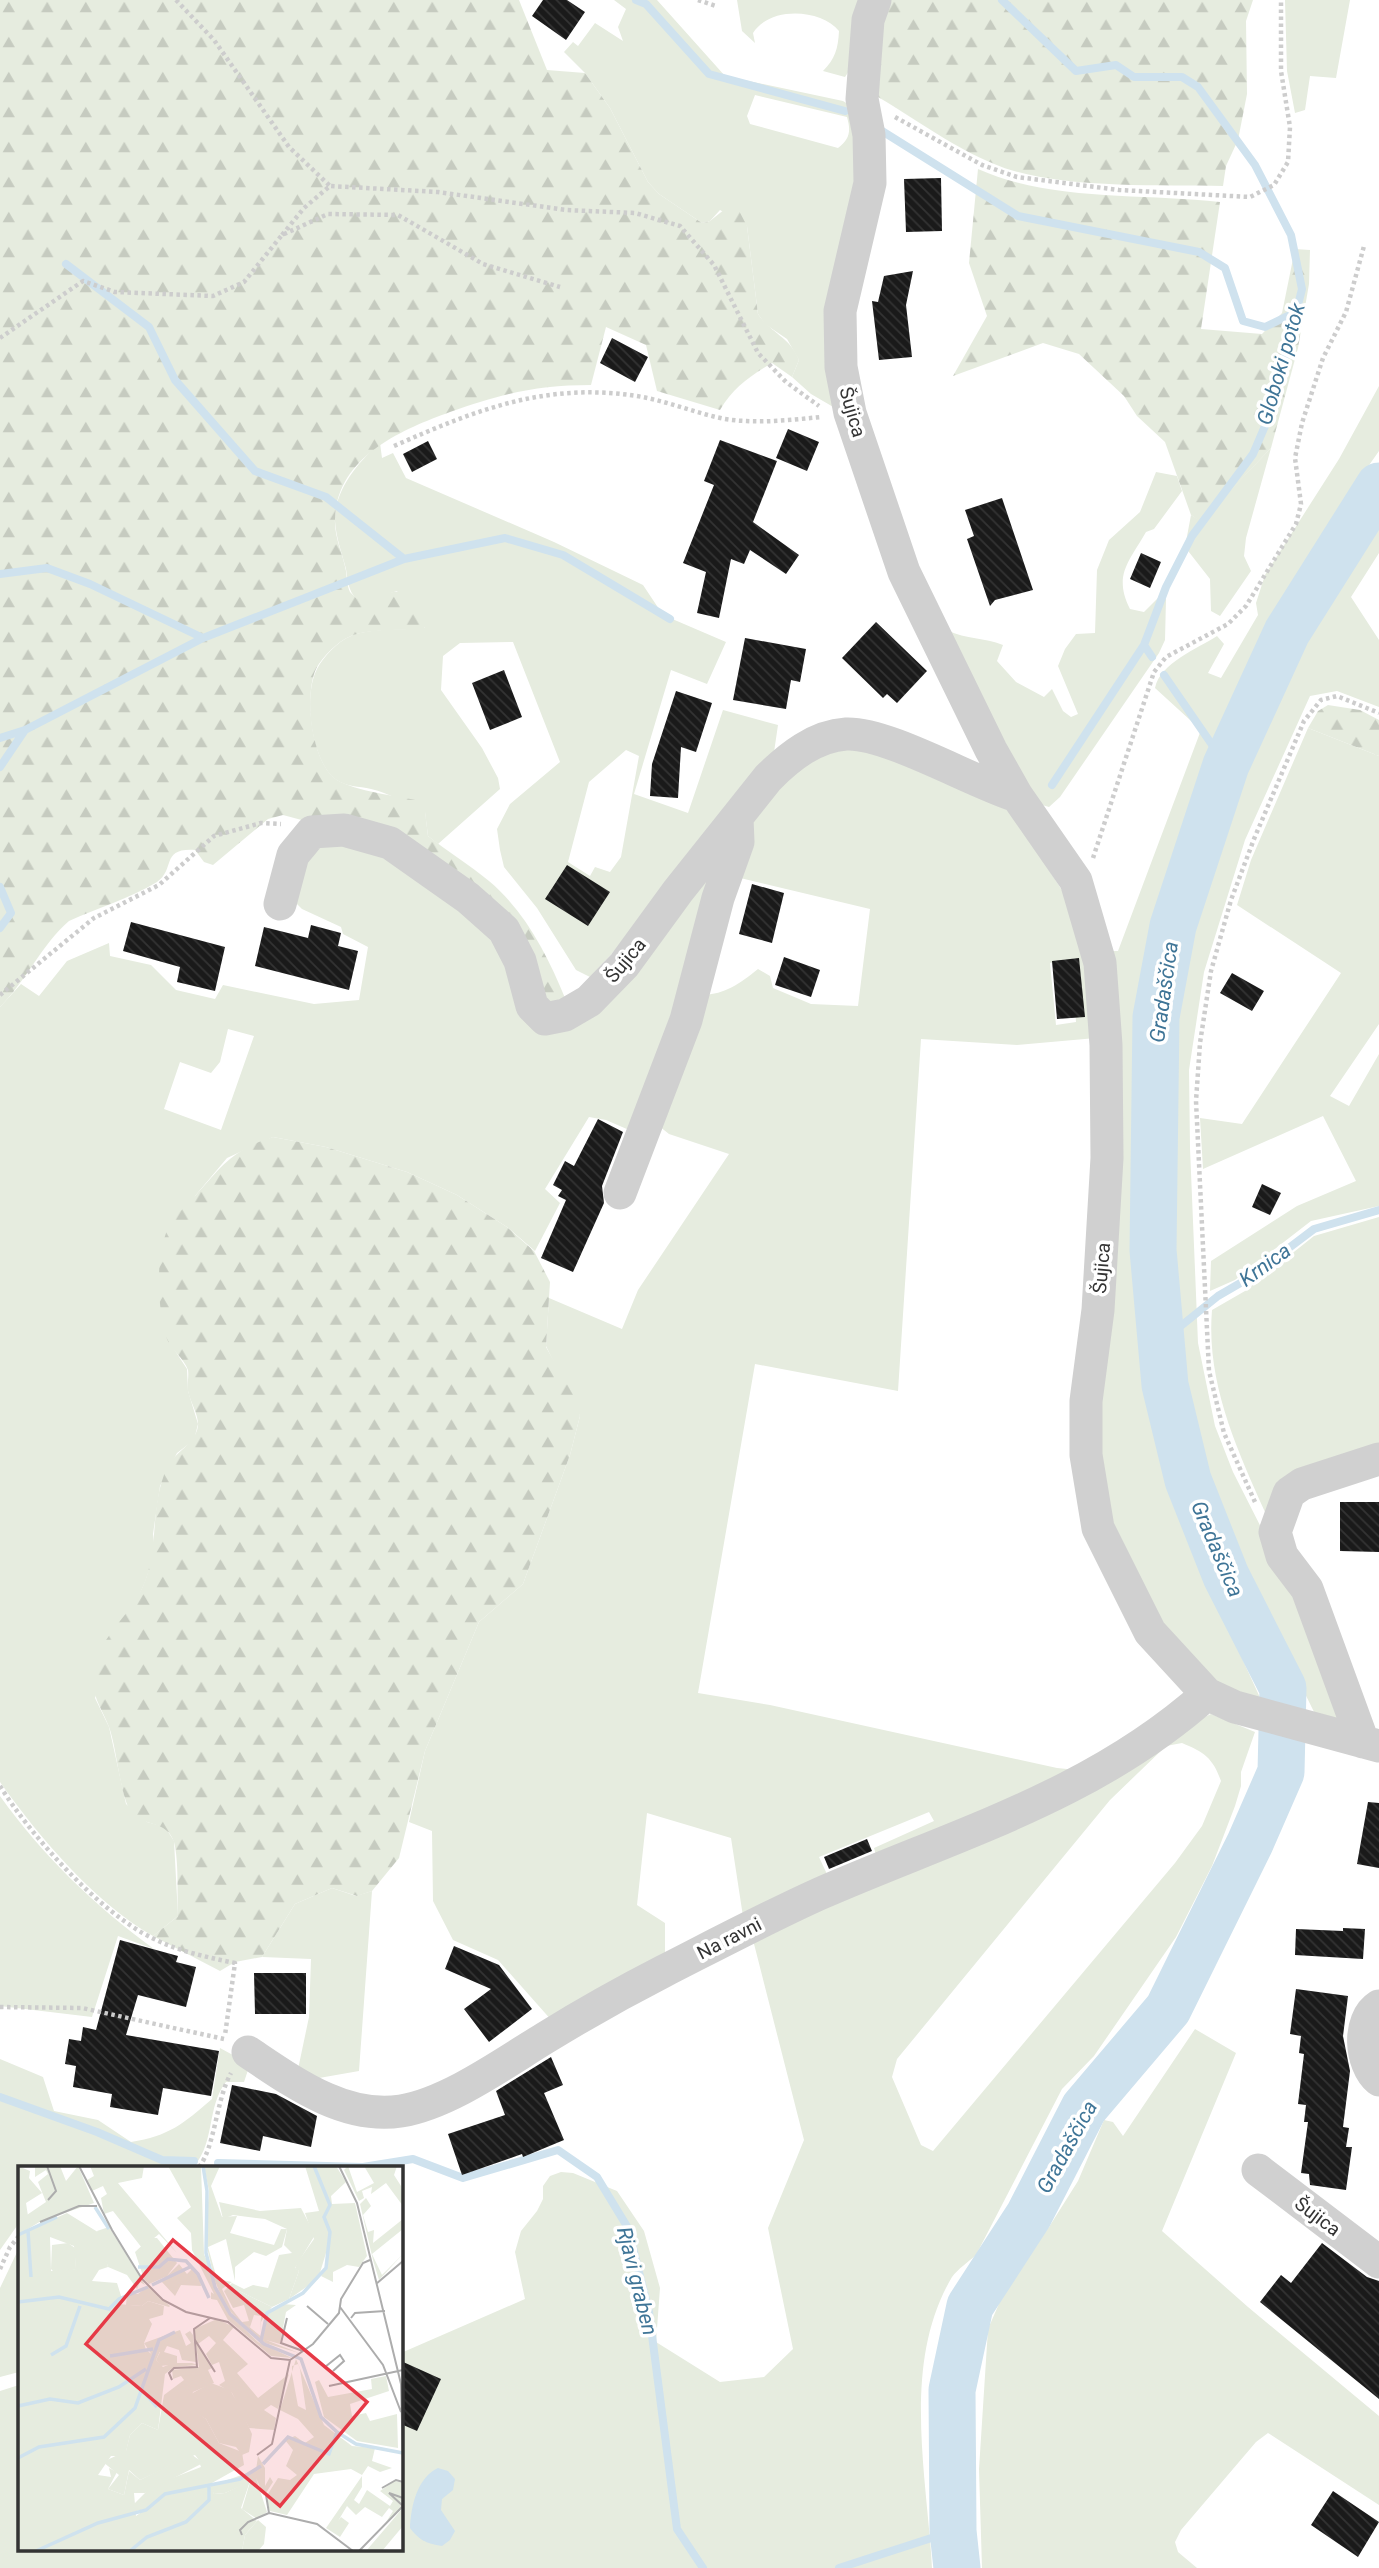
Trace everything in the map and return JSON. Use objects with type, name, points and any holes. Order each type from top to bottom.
[{"type":"street","name":"Šujica","points":[[875,0],[868,20],[862,99],[869,135],[870,183],[840,311],[842,414],[904,572],[948,667],[1017,796],[1076,881],[1100,963],[1106,1045],[1104,1230],[1086,1401],[1086,1455],[1098,1528],[1116,1569],[1150,1632],[1221,1701]]},
{"type":"street","name":"Šujica","points":[[312,832],[344,830],[390,843],[468,898],[504,930],[520,961],[533,1006],[545,1019],[565,1015],[589,1001],[624,965],[737,818],[785,761],[815,741],[846,734],[895,746],[986,786],[1017,796]]},
{"type":"street","points":[[621,1193],[686,1020],[718,898],[738,842],[737,818]]},
{"type":"street","points":[[280,904],[293,855],[312,832]]},
{"type":"street","points":[[1371,1744],[1307,1589],[1282,1556],[1275,1532],[1289,1493],[1301,1484],[1379,1459]]},
{"type":"street","points":[[1221,1701],[1320,1732],[1371,1744]]},
{"type":"street","name":"Na ravni","points":[[236,2046],[289,2079],[358,2111],[404,2110],[430,2101],[470,2083],[583,2015],[749,1928],[819,1894],[1020,1812],[1120,1762],[1179,1720],[1221,1701]]},
{"type":"street","points":[[1379,2006],[1373,2009],[1363,2029],[1365,2056],[1379,2080]]},
{"type":"street","name":"Šujica","points":[[1258,2170],[1379,2260]]},
{"type":"path","points":[[176,0],[214,40],[289,147],[330,186],[438,192],[566,210],[635,214],[680,226],[714,265],[758,353],[786,382],[842,414]]},
{"type":"path","points":[[698,0],[716,6]]},
{"type":"path","points":[[862,99],[982,165],[1017,177],[1119,190],[1250,197],[1274,186],[1288,162],[1290,127],[1281,71],[1281,0]]},
{"type":"path","points":[[0,338],[83,281],[115,292],[212,296],[244,282],[304,208],[330,186]]},
{"type":"path","points":[[282,235],[328,214],[398,215],[483,264],[560,287]]},
{"type":"path","points":[[1076,881],[1095,855],[1154,672],[1166,657],[1228,624],[1246,606],[1296,524],[1301,504],[1294,458],[1302,423],[1322,358],[1346,312],[1364,246]]},
{"type":"path","points":[[394,446],[502,402],[573,393],[636,396],[725,419],[761,422],[842,414]]},
{"type":"path","points":[[1275,1532],[1261,1516],[1224,1433],[1209,1371],[1197,1161],[1198,1066],[1211,971],[1231,900],[1304,721],[1321,701],[1336,696],[1379,713]]},
{"type":"path","points":[[0,995],[94,918],[159,885],[214,836],[261,823],[290,824],[312,832]]},
{"type":"path","points":[[0,1786],[39,1838],[116,1915],[151,1938],[195,1955],[234,1963],[236,2046],[221,2091],[205,2157],[200,2166]]},
{"type":"path","points":[[0,2007],[82,2008],[236,2046]]},
{"type":"path","points":[[0,2269],[10,2247],[18,2237]]},
{"type":"green space","points":[[0,0],[519,0],[547,70],[585,73],[610,108],[648,182],[659,194],[702,223],[710,221],[730,205],[737,207],[747,226],[758,314],[795,352],[799,360],[792,377],[772,363],[743,383],[720,410],[657,391],[646,345],[606,327],[591,385],[536,389],[502,396],[450,412],[412,428],[393,437],[359,463],[347,479],[339,497],[335,526],[350,592],[357,599],[399,591],[412,594],[421,610],[425,629],[376,631],[351,636],[322,659],[312,681],[311,695],[312,728],[321,759],[328,771],[345,784],[420,801],[425,811],[428,836],[489,881],[514,906],[543,950],[565,998],[544,1010],[498,910],[309,822],[283,815],[268,819],[213,865],[204,862],[195,850],[177,852],[170,860],[163,877],[157,882],[69,921],[50,940],[0,1007]]},
{"type":"green space","points":[[614,0],[657,0],[725,76],[843,101],[854,108],[860,153],[835,408],[811,394],[792,377],[799,360],[787,339],[765,324],[758,314],[747,226],[720,210],[710,221],[702,223],[659,194],[648,182],[610,108],[585,73],[564,52],[573,42],[578,46],[595,23],[623,41],[618,27],[626,9]],"holes":[[[755,95],[847,117],[848,134],[838,148],[750,124],[747,116]]]},
{"type":"green space","points":[[737,0],[861,0],[851,68],[845,77],[823,71],[835,53],[839,31],[820,18],[796,14],[771,18],[753,33],[755,43],[742,31]]},
{"type":"green space","points":[[885,0],[1253,0],[1246,21],[1247,94],[1238,140],[1226,166],[1223,186],[1062,180],[1014,171],[961,148],[878,97]]},
{"type":"green space","points":[[1285,0],[1350,0],[1336,78],[1310,76],[1305,110],[1295,113],[1287,71]]},
{"type":"green space","points":[[978,169],[1006,180],[1066,192],[1220,202],[1201,329],[1262,334],[1282,313],[1295,249],[1310,250],[1309,284],[1298,348],[1271,448],[1201,522],[1191,515],[1165,442],[1137,416],[1124,396],[1079,354],[1043,343],[953,376],[987,316],[969,263]]},
{"type":"green space","points":[[1379,386],[1379,451],[1346,498],[1248,675],[1202,790],[1163,902],[1141,987],[1138,1328],[1156,1429],[1192,1549],[1262,1702],[1233,1695],[1174,1645],[1124,1561],[1100,1477],[1109,951],[1118,951],[1201,730],[1155,688],[1158,679],[1180,657],[1217,636],[1224,644],[1208,673],[1221,678],[1258,615],[1256,603],[1265,575],[1339,459]]},
{"type":"green space","points":[[380,443],[382,458],[393,453],[406,478],[554,542],[643,585],[663,615],[726,642],[707,684],[671,670],[634,794],[688,813],[723,710],[778,725],[772,766],[674,887],[590,977],[576,970],[537,908],[504,867],[500,850],[497,829],[510,804],[560,762],[513,642],[460,643],[443,656],[441,690],[482,748],[498,778],[500,789],[438,844],[428,836],[425,812],[385,793],[339,782],[327,770],[320,757],[312,727],[311,694],[317,669],[327,654],[358,633],[425,628],[397,591],[372,599],[356,599],[351,592],[337,533],[336,509],[349,477]],"holes":[[[626,750],[639,756],[621,857],[610,872],[595,867],[590,876],[568,862],[589,782]]]},
{"type":"green space","points":[[1271,448],[1246,538],[1244,556],[1251,571],[1220,616],[1211,611],[1210,579],[1185,547],[1191,515],[1201,521]]},
{"type":"green space","points":[[1156,472],[1177,476],[1182,491],[1154,529],[1146,532],[1125,569],[1123,587],[1130,609],[1144,612],[1160,596],[1166,599],[1165,640],[1159,653],[1060,797],[1049,807],[1035,803],[947,630],[1003,645],[997,661],[1016,682],[1044,697],[1052,689],[1063,711],[1071,717],[1078,714],[1058,666],[1065,649],[1076,634],[1095,633],[1097,570],[1109,540],[1140,512]]},
{"type":"green space","points":[[1379,506],[1379,553],[1351,597],[1379,640],[1379,707],[1337,691],[1310,696],[1245,840],[1204,972],[1189,1070],[1198,1343],[1215,1426],[1233,1472],[1310,1624],[1346,1727],[1318,1720],[1212,1505],[1176,1390],[1181,1344],[1177,1298],[1169,1266],[1165,1153],[1171,1000],[1200,877],[1241,786],[1300,638]]},
{"type":"green space","points":[[1328,705],[1360,710],[1379,720],[1379,756],[1308,728],[1318,711]]},
{"type":"green space","points":[[1308,728],[1379,756],[1379,1024],[1330,1096],[1349,1106],[1379,1054],[1379,1206],[1311,1221],[1235,1280],[1210,1291],[1211,1261],[1297,1206],[1356,1181],[1323,1116],[1203,1169],[1200,1118],[1242,1124],[1341,973],[1237,905],[1251,860]]},
{"type":"green space","points":[[845,740],[1007,805],[1078,915],[1096,1038],[1017,1045],[921,1039],[898,1391],[755,1364],[698,1693],[770,1705],[1057,1768],[1087,1771],[878,1862],[874,1848],[934,1821],[929,1812],[819,1857],[832,1885],[744,1923],[731,1838],[647,1813],[637,1905],[665,1923],[665,1963],[553,2022],[498,1960],[453,1940],[433,1901],[432,1831],[409,1822],[425,1751],[479,1622],[523,1584],[570,1455],[580,1416],[546,1346],[549,1298],[622,1329],[638,1290],[729,1154],[669,1134],[654,1122],[702,995],[718,993],[732,987],[758,969],[770,976],[773,988],[811,1004],[858,1006],[870,909],[732,876],[745,827],[773,780]],"holes":[[[1072,960],[1076,1022],[1056,1025],[1050,963]]]},
{"type":"green space","points":[[327,840],[370,846],[491,928],[546,1029],[728,840],[636,1133],[606,1120],[589,1117],[545,1189],[560,1203],[535,1251],[507,1227],[457,1195],[407,1172],[326,1147],[273,1137],[227,1158],[195,1196],[168,1340],[187,1369],[188,1391],[198,1424],[194,1440],[177,1453],[160,1486],[153,1534],[155,1552],[134,1607],[121,1622],[95,1698],[109,1727],[126,1804],[147,1822],[165,1827],[174,1841],[178,1916],[153,1936],[110,1906],[69,1867],[32,1825],[0,1782],[0,1007],[21,984],[39,996],[67,961],[109,943],[110,956],[151,965],[176,990],[215,999],[223,985],[314,1004],[359,1000],[368,947],[343,934],[341,927],[302,909],[293,900],[299,867]],"holes":[[[228,1029],[254,1036],[221,1130],[164,1109],[180,1062],[211,1073],[220,1062]]]},
{"type":"green space","points":[[273,1137],[326,1147],[407,1172],[457,1195],[507,1227],[534,1251],[550,1282],[546,1347],[575,1398],[580,1416],[570,1455],[523,1584],[479,1622],[425,1751],[399,1858],[372,1891],[357,1896],[332,1888],[295,1904],[262,1957],[235,1962],[220,1971],[153,1936],[178,1916],[176,1850],[171,1835],[166,1830],[137,1817],[128,1806],[112,1736],[93,1682],[94,1668],[104,1644],[137,1598],[148,1572],[161,1482],[167,1468],[193,1438],[198,1426],[188,1391],[188,1370],[169,1343],[164,1327],[159,1298],[159,1268],[164,1240],[173,1219],[221,1168],[247,1147]]},
{"type":"green space","points":[[1379,1217],[1379,1455],[1265,1512],[1234,1439],[1218,1388],[1211,1337],[1212,1310],[1245,1291],[1314,1236]]},
{"type":"green space","points":[[1211,1714],[1255,1732],[1241,1772],[1241,1786],[1235,1806],[1212,1866],[1176,1937],[1094,2056],[1062,2089],[976,2255],[952,2277],[936,2310],[922,2382],[921,2420],[932,2568],[0,2568],[0,2391],[18,2385],[18,2550],[402,2550],[402,2353],[525,2299],[515,2252],[521,2231],[543,2199],[543,2186],[550,2176],[561,2172],[573,2173],[617,2191],[644,2231],[660,2288],[656,2342],[720,2382],[764,2377],[793,2349],[768,2228],[804,2140],[752,1936]],"holes":[[[1182,1743],[1211,1761],[1221,1781],[1202,1826],[1175,1863],[933,2151],[921,2145],[892,2077],[897,2059],[1110,1800],[1166,1746]]]},
{"type":"green space","points":[[0,1796],[34,1839],[71,1879],[154,1949],[118,1936],[92,2017],[0,2006]]},
{"type":"green space","points":[[332,1888],[356,1896],[372,1891],[359,2071],[319,2078],[297,2074],[309,2017],[311,1959],[262,1957],[295,1904]]},
{"type":"green space","points":[[1195,2029],[1236,2053],[1162,2231],[1379,2416],[1379,2505],[1268,2433],[1256,2442],[1181,2530],[1175,2542],[1178,2552],[1197,2568],[982,2568],[979,2469],[988,2329],[1015,2267],[1049,2227],[1078,2181],[1104,2120],[1113,2122],[1123,2136]]},
{"type":"green space","points":[[220,2048],[242,2060],[248,2070],[244,2082],[226,2082],[220,2091],[206,2145],[195,2165],[18,2166],[18,2224],[0,2250],[0,2059],[43,2077],[54,2111],[98,2120],[131,2142],[175,2128],[212,2099]]},
{"type":"green space","points":[[18,2250],[18,2372],[0,2377],[0,2288]]},
{"type":"water","points":[[438,2468],[448,2471],[455,2479],[453,2490],[442,2499],[441,2510],[455,2531],[450,2540],[442,2546],[424,2541],[410,2528],[416,2493],[425,2478]]},
{"type":"building","points":[[543,0],[567,0],[585,12],[566,40],[532,16]]},
{"type":"building","points":[[941,178],[942,231],[906,232],[904,179]]},
{"type":"building","points":[[913,271],[906,305],[912,357],[879,360],[872,301],[878,302],[884,276]]},
{"type":"building","points":[[612,338],[648,357],[635,382],[600,363]]},
{"type":"building","points":[[788,429],[819,442],[807,471],[776,458]]},
{"type":"building","points":[[720,440],[777,461],[753,522],[799,555],[786,574],[750,550],[744,564],[731,559],[719,618],[697,613],[706,572],[683,563],[714,485],[704,481]]},
{"type":"building","points":[[428,441],[437,459],[412,472],[403,454]]},
{"type":"building","points":[[1002,498],[1033,590],[995,600],[990,606],[967,539],[974,536],[965,510]]},
{"type":"building","points":[[1141,553],[1161,562],[1150,588],[1130,579]]},
{"type":"building","points":[[876,622],[927,671],[897,703],[887,694],[883,698],[842,658]]},
{"type":"building","points":[[745,638],[806,649],[800,682],[791,680],[786,709],[733,700]]},
{"type":"building","points":[[504,670],[522,717],[490,730],[472,683]]},
{"type":"building","points":[[676,691],[712,703],[696,752],[681,747],[678,798],[650,796],[652,764]]},
{"type":"building","points":[[567,865],[610,892],[588,926],[545,899]]},
{"type":"building","points":[[752,884],[784,893],[772,943],[739,934]]},
{"type":"building","points":[[131,922],[225,947],[215,991],[177,982],[180,967],[123,951]]},
{"type":"building","points":[[311,925],[341,933],[338,946],[358,951],[349,990],[255,966],[264,927],[308,938]]},
{"type":"building","points":[[784,957],[820,970],[811,997],[775,985]]},
{"type":"building","points":[[1079,958],[1085,1017],[1057,1019],[1052,961]]},
{"type":"building","points":[[1232,973],[1264,991],[1252,1011],[1220,993]]},
{"type":"building","points":[[598,1119],[623,1132],[602,1186],[604,1203],[573,1272],[541,1258],[566,1200],[558,1196],[562,1190],[553,1185],[565,1161],[574,1166]]},
{"type":"building","points":[[1262,1184],[1281,1193],[1270,1215],[1252,1207]]},
{"type":"building","points":[[1340,1502],[1379,1502],[1379,1552],[1340,1551]]},
{"type":"building","points":[[1368,1802],[1379,1803],[1379,1868],[1357,1864]]},
{"type":"building","points":[[867,1839],[872,1851],[829,1869],[824,1857]]},
{"type":"building","points":[[1343,1928],[1365,1929],[1363,1959],[1295,1955],[1296,1929],[1343,1931]]},
{"type":"building","points":[[120,1940],[178,1956],[176,1962],[196,1967],[186,2007],[138,1995],[126,2035],[219,2051],[211,2096],[163,2088],[158,2115],[110,2107],[112,2094],[73,2087],[76,2066],[65,2064],[69,2039],[81,2041],[83,2027],[96,2030]]},
{"type":"building","points":[[454,1946],[499,1965],[532,2009],[489,2042],[464,2009],[491,1989],[445,1969]]},
{"type":"building","points":[[254,1973],[306,1973],[306,2014],[255,2014]]},
{"type":"building","points":[[1296,1989],[1348,1996],[1343,2036],[1350,2071],[1343,2127],[1349,2128],[1346,2147],[1352,2147],[1346,2190],[1310,2185],[1309,2174],[1301,2173],[1308,2122],[1304,2122],[1306,2105],[1298,2104],[1304,2054],[1299,2053],[1301,2036],[1290,2034]]},
{"type":"building","points":[[551,2057],[563,2085],[544,2093],[564,2140],[523,2157],[522,2154],[462,2175],[448,2134],[505,2115],[496,2091]]},
{"type":"building","points":[[232,2085],[276,2094],[317,2116],[311,2147],[263,2136],[260,2151],[220,2143]]},
{"type":"building","points":[[1322,2243],[1367,2277],[1379,2281],[1379,2399],[1260,2302],[1281,2275],[1291,2283]]},
{"type":"building","points":[[402,2361],[441,2379],[417,2431],[402,2424]]},
{"type":"building","points":[[1333,2491],[1379,2522],[1358,2557],[1311,2525]]},
{"type":"waterway","points":[[636,0],[646,4],[709,74],[845,111]]},
{"type":"waterway","name":"Globoki potok","points":[[1002,0],[1076,71],[1116,65],[1134,77],[1182,77],[1198,87],[1255,165],[1291,235],[1302,289],[1271,412],[1253,454],[1192,536],[1166,587],[1144,645],[1152,657]]},
{"type":"waterway","points":[[882,131],[1018,216],[1199,252],[1225,268],[1243,321],[1265,327],[1298,311]]},
{"type":"waterway","points":[[66,264],[149,327],[175,380],[255,471],[326,497],[404,559]]},
{"type":"waterway","name":"Gradaščica","points":[[957,2568],[953,2531],[952,2390],[970,2306],[1029,2215],[1084,2108],[1168,2009],[1250,1843],[1281,1772],[1283,1688],[1226,1576],[1188,1480],[1165,1385],[1153,1250],[1156,1017],[1173,926],[1226,765],[1287,632],[1379,486]]},
{"type":"waterway","points":[[0,738],[25,730],[203,638],[404,559],[505,538],[563,555],[670,619]]},
{"type":"waterway","points":[[0,574],[47,568],[90,584],[203,638]]},
{"type":"waterway","points":[[1052,785],[1144,645]]},
{"type":"waterway","name":"Globoki potok","points":[[1164,675],[1226,765]]},
{"type":"waterway","points":[[0,767],[25,730]]},
{"type":"waterway","points":[[0,887],[11,913],[0,928]]},
{"type":"waterway","name":"Krnica","points":[[1161,1342],[1218,1296],[1249,1278],[1314,1229],[1379,1210]]},
{"type":"waterway","name":"Rjavi graben","points":[[0,2097],[97,2132],[162,2160],[194,2161]]},
{"type":"waterway","name":"Rjavi graben","points":[[369,2166],[413,2159],[463,2178],[558,2150],[597,2177],[628,2228],[649,2312],[677,2529],[703,2568]]},
{"type":"waterway","name":"Rjavi graben","points":[[218,2163],[327,2166]]},
{"type":"waterway","name":"Rjavi graben","points":[[839,2568],[953,2531]]}]
